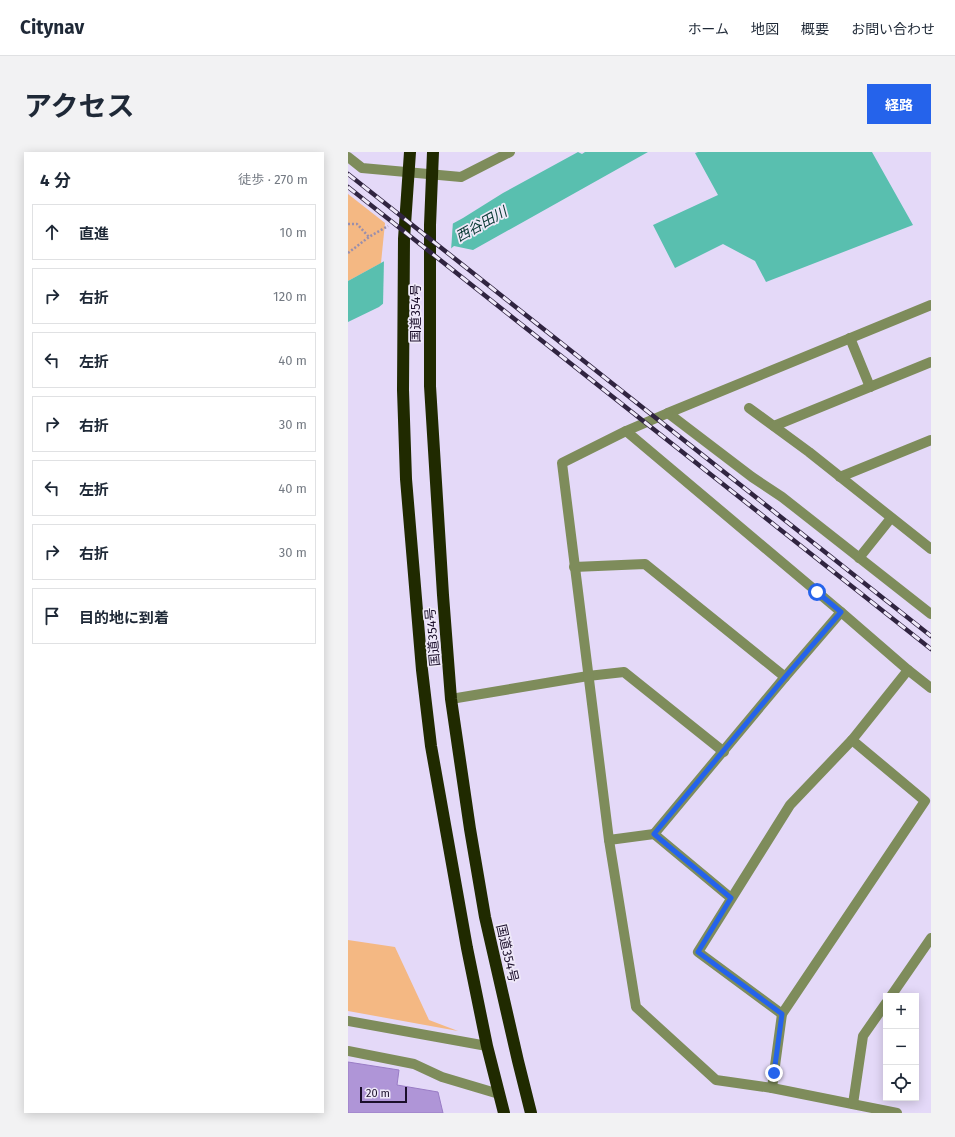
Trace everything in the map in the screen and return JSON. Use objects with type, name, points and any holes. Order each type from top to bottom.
[{"type":"highway","name":"国道354号","points":[[410,152],[404,239],[403,390],[406,479],[422,670],[431,746],[445,830],[487,1046],[504,1113]]},
{"type":"highway","name":"国道354号","points":[[433,152],[429,298],[430,386],[451,699],[485,917],[531,1113]]},
{"type":"street","points":[[348,157],[362,168],[461,177],[510,152]]},
{"type":"street","points":[[897,1113],[772,1088],[716,1080],[636,1007],[609,840],[562,463],[626,431],[668,413],[931,305]]},
{"type":"street","points":[[850,338],[870,387]]},
{"type":"street","points":[[774,426],[931,362]]},
{"type":"street","points":[[748,408],[774,426],[931,549]]},
{"type":"street","points":[[668,413],[752,477],[782,497],[931,614]]},
{"type":"street","points":[[626,431],[931,688]]},
{"type":"street","points":[[840,477],[931,440]]},
{"type":"street","points":[[859,558],[891,518]]},
{"type":"street","points":[[574,567],[645,564],[785,677]]},
{"type":"street","points":[[609,840],[654,834],[841,612]]},
{"type":"street","points":[[782,1014],[698,952],[790,805],[852,740],[908,670]]},
{"type":"street","points":[[451,699],[588,676],[624,672],[724,752]]},
{"type":"street","points":[[772,1088],[782,1014],[928,803],[852,740]]},
{"type":"street","points":[[654,834],[731,898]]},
{"type":"street","points":[[893,993],[931,938]]},
{"type":"street","points":[[853,1104],[863,1036],[883,1007]]},
{"type":"street","points":[[348,1021],[487,1046]]},
{"type":"street","points":[[348,1051],[414,1064],[442,1077],[499,1094]]},
{"type":"path","points":[[348,224],[357,224],[369,237]]},
{"type":"path","points":[[348,253],[369,237],[388,226]]},
{"type":"shaded area","points":[[348,194],[385,223],[381,263],[348,281]]},
{"type":"shaded area","points":[[348,940],[395,947],[429,1020],[458,1031],[348,1011]]},
{"type":"water","name":"西谷田川","points":[[578,152],[582,154],[585,152],[648,152],[473,250],[454,246],[379,307],[348,322],[348,281],[463,218],[503,193]]},
{"type":"water","points":[[872,152],[913,225],[766,282],[755,261],[723,244],[675,268],[653,225],[718,195],[695,153]]},
{"type":"pier","points":[[453,221],[451,251],[383,306],[384,259]]},
{"type":"building","points":[[348,1062],[399,1070],[397,1085],[438,1092],[443,1113],[348,1113]]},
{"type":"railway","points":[[348,174],[931,636]]},
{"type":"railway","points":[[348,187],[931,649]]},
{"type":"route","points":[[774,1073],[782,1014],[698,952],[731,898],[654,834],[841,612],[817,592]]}]
